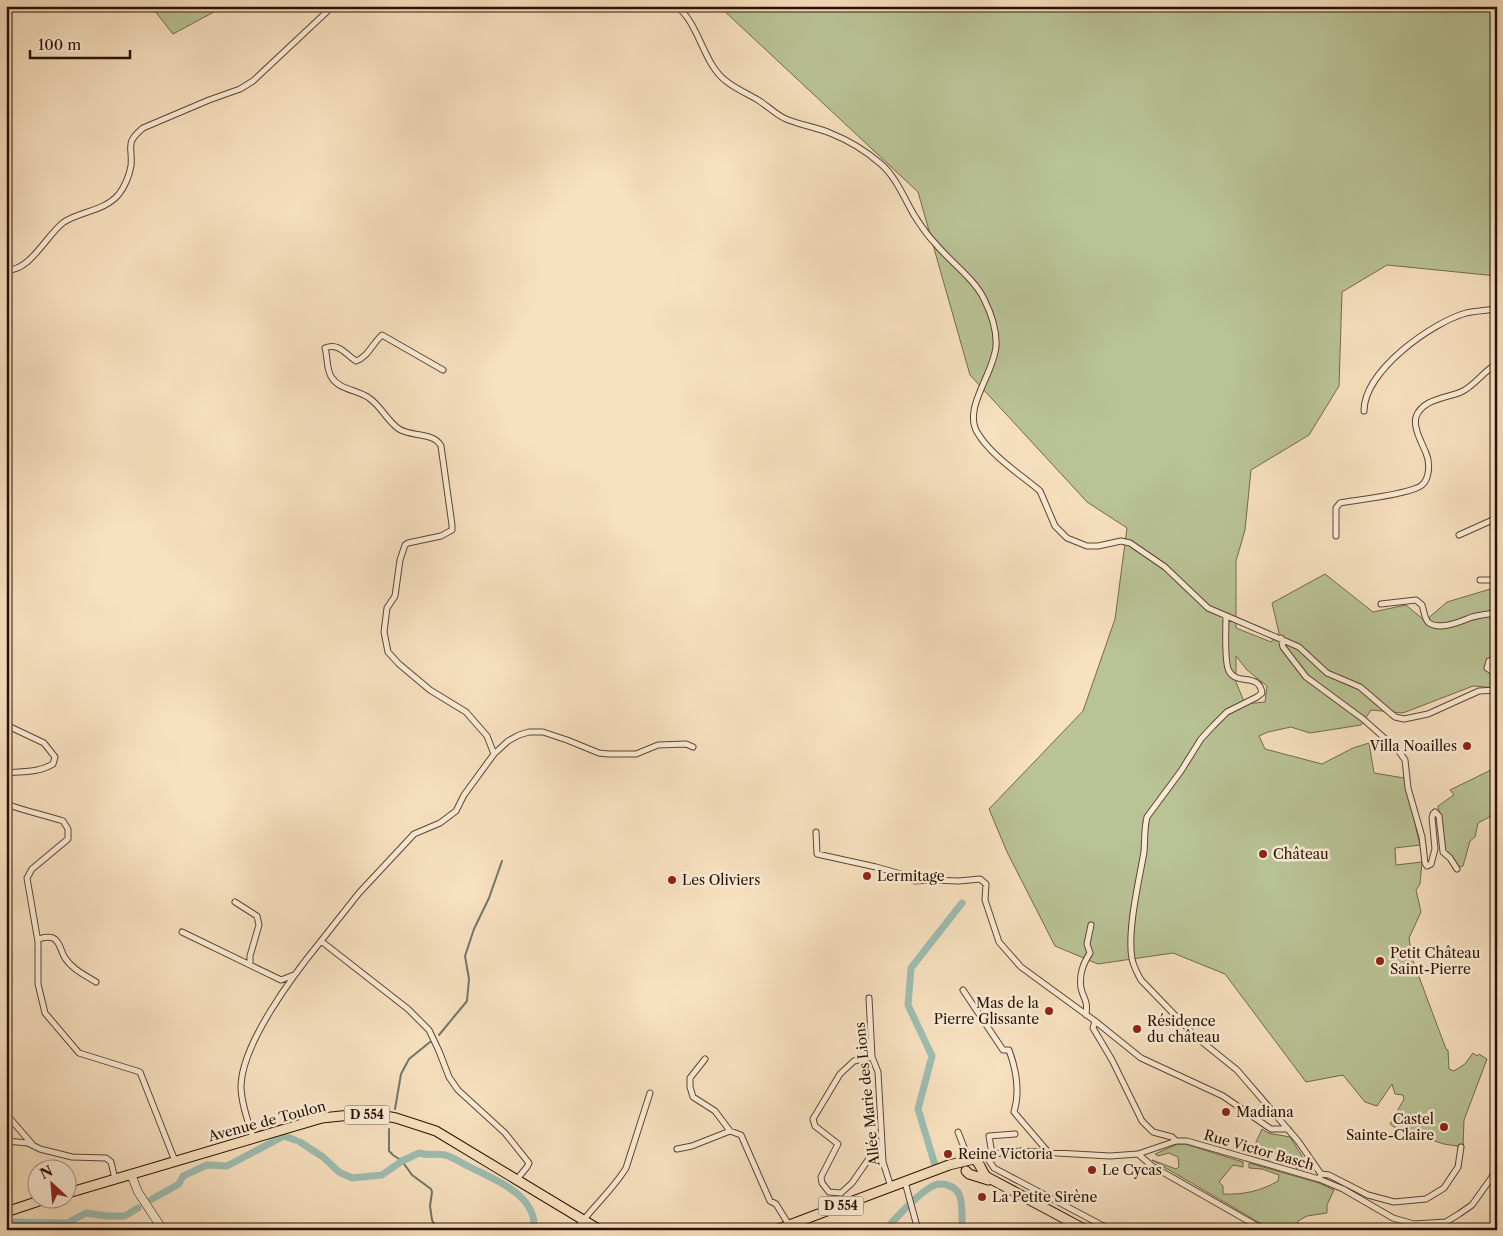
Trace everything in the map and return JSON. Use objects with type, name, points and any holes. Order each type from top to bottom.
[{"type":"main road","name":"Avenue de Toulon","points":[[78,1190],[304,1123],[341,1115],[360,1114],[396,1118],[436,1130],[598,1229]]},
{"type":"main road","name":"D 554","points":[[776,1230],[935,1172],[949,1165],[977,1163]]},
{"type":"main road","points":[[977,1163],[987,1176],[1003,1187],[1086,1230]]},
{"type":"main road","points":[[6,1212],[28,1205]]},
{"type":"street","points":[[6,270],[15,270],[24,265],[63,223],[104,205],[118,196],[126,183],[131,166],[129,145],[135,135],[143,128],[240,89],[253,81],[333,6]]},
{"type":"street","points":[[676,6],[688,21],[718,74],[726,82],[759,100],[785,119],[829,132],[857,146],[884,166],[900,188],[925,232],[978,290],[992,320],[996,335],[996,346],[990,370],[975,403],[973,421],[984,441],[1007,464],[1040,491],[1051,520],[1058,531],[1068,538],[1087,546],[1098,546],[1122,541],[1130,543],[1182,581],[1203,605],[1299,647],[1327,673],[1360,688],[1395,717],[1404,719],[1428,714],[1479,691],[1497,690]]},
{"type":"street","points":[[1364,411],[1364,402],[1376,376],[1393,358],[1417,339],[1449,320],[1466,313],[1497,309]]},
{"type":"street","points":[[443,370],[382,335],[363,358],[356,362],[337,346],[325,348],[330,376],[334,381],[370,398],[398,429],[427,436],[439,442],[441,446],[452,530],[445,535],[405,545],[400,560],[395,596],[386,608],[384,632],[388,652],[399,664],[430,690],[466,712],[487,736],[494,754]]},
{"type":"street","points":[[1336,536],[1336,508],[1340,503],[1406,492],[1422,485],[1427,476],[1429,464],[1416,423],[1419,412],[1432,402],[1473,386],[1497,364]]},
{"type":"street","points":[[1459,535],[1497,518]]},
{"type":"street","points":[[1480,580],[1497,580]]},
{"type":"street","points":[[1381,604],[1416,600],[1422,604],[1429,623],[1437,626],[1461,622],[1495,612],[1497,619]]},
{"type":"street","points":[[1226,616],[1226,658],[1229,671],[1233,676],[1256,682],[1261,687],[1262,693],[1258,697],[1227,712],[1213,726],[1201,739],[1181,771],[1147,817],[1132,928],[1132,958],[1135,969],[1141,980],[1196,1037],[1237,1070],[1288,1129],[1320,1176],[1329,1175],[1368,1195],[1394,1202],[1426,1199],[1444,1188],[1458,1167],[1461,1147]]},
{"type":"street","points":[[1281,638],[1283,647],[1306,677],[1363,719],[1398,750],[1405,760],[1408,788],[1422,836],[1427,866],[1431,864],[1435,849],[1432,818],[1432,814],[1435,812],[1439,816],[1443,852],[1458,869]]},
{"type":"street","points":[[1497,659],[1489,661],[1487,668],[1497,674]]},
{"type":"street","points":[[6,725],[44,743],[55,757],[53,764],[45,769],[6,773]]},
{"type":"street","points":[[252,1138],[242,1096],[243,1070],[249,1053],[295,974],[359,893],[414,834],[440,823],[456,810],[464,795],[494,754],[508,741],[529,732],[543,732],[599,753],[608,754],[636,754],[658,745],[686,744],[693,747]]},
{"type":"street","points":[[6,804],[63,821],[68,830],[68,839],[32,869],[27,878],[38,939],[38,984],[45,1013],[79,1053],[140,1072],[175,1161]]},
{"type":"street","points":[[816,832],[817,854],[876,867],[901,874],[915,881],[980,879],[986,884],[985,900],[999,942],[1021,967],[1095,1021],[1141,1058],[1223,1096],[1271,1129],[1288,1129]]},
{"type":"street","points":[[235,902],[257,916],[259,920],[250,956],[250,964]]},
{"type":"street","points":[[1086,1015],[1088,1004],[1081,988],[1081,968],[1090,953],[1087,944],[1091,925]]},
{"type":"street","points":[[182,932],[281,980],[295,974]]},
{"type":"street","points":[[38,939],[53,938],[58,942],[66,960],[74,968],[96,982]]},
{"type":"street","points":[[321,941],[408,1009],[429,1030],[449,1077],[458,1090],[505,1133],[529,1163],[518,1179]]},
{"type":"street","points":[[963,990],[1003,1050],[1009,1050],[1014,1063],[1017,1091],[1017,1102],[1014,1112],[1049,1153]]},
{"type":"street","name":"Allée Marie des Lions","points":[[870,998],[872,1057],[878,1072],[882,1157],[891,1187]]},
{"type":"street","points":[[1095,1021],[1093,1028],[1112,1060],[1142,1121],[1153,1132],[1172,1137],[1176,1141]]},
{"type":"street","points":[[872,1057],[854,1061],[840,1074],[813,1119],[814,1126],[838,1144],[821,1177],[822,1183],[829,1192],[841,1193],[852,1183],[868,1160],[882,1157]]},
{"type":"street","points":[[705,1059],[690,1078],[693,1097],[715,1111],[730,1131],[741,1135],[770,1201],[776,1204],[789,1225]]},
{"type":"street","points":[[576,1230],[626,1168],[650,1093]]},
{"type":"street","points":[[6,1114],[33,1146]]},
{"type":"street","points":[[677,1149],[692,1146],[730,1131]]},
{"type":"street","points":[[958,1132],[977,1163],[994,1168],[1111,1230]]},
{"type":"street","points":[[977,1163],[989,1136],[1015,1134]]},
{"type":"street","points":[[6,1141],[28,1143],[72,1157],[109,1159],[112,1162],[115,1179]]},
{"type":"street","name":"Rue Victor Basch","points":[[977,1163],[1021,1151],[1110,1156],[1138,1154],[1176,1141],[1187,1141],[1320,1176],[1393,1218],[1414,1224],[1446,1222],[1472,1205],[1497,1170]]},
{"type":"street","points":[[1138,1154],[1152,1166],[1264,1230]]},
{"type":"street","points":[[131,1174],[138,1192],[163,1230]]},
{"type":"street","points":[[905,1182],[918,1230]]},
{"type":"street","points":[[1062,1230],[1067,1220]]},
{"type":"green space","points":[[151,6],[225,6],[173,34]]},
{"type":"green space","points":[[719,6],[1497,6],[1497,276],[1387,265],[1342,292],[1339,386],[1309,435],[1251,470],[1245,530],[1236,561],[1236,628],[1271,642],[1279,633],[1272,603],[1325,574],[1373,612],[1406,605],[1425,621],[1447,602],[1497,587],[1497,688],[1473,686],[1403,713],[1371,710],[1361,725],[1310,733],[1291,727],[1259,736],[1265,749],[1322,764],[1353,748],[1369,743],[1374,773],[1404,778],[1420,845],[1395,848],[1396,865],[1422,862],[1420,884],[1416,890],[1421,912],[1409,938],[1412,958],[1448,1050],[1449,1069],[1454,1071],[1465,1064],[1473,1053],[1487,1059],[1464,1120],[1463,1147],[1444,1144],[1397,1129],[1390,1124],[1404,1099],[1403,1095],[1395,1094],[1392,1084],[1377,1106],[1365,1102],[1343,1075],[1306,1082],[1225,974],[1173,953],[1098,964],[1055,946],[1007,852],[989,809],[1083,711],[1115,619],[1127,528],[1087,502],[970,375],[918,192]],"holes":[[[1236,656],[1247,670],[1267,686],[1265,702],[1245,704],[1236,682]]]},
{"type":"green space","points":[[1497,767],[1497,813],[1478,823],[1475,837],[1470,841],[1463,866],[1458,867],[1452,856],[1444,851],[1443,831],[1438,806],[1454,795],[1450,790]]},
{"type":"green space","points":[[1262,1129],[1268,1133],[1290,1137],[1312,1172],[1296,1168],[1297,1160],[1289,1158],[1290,1155],[1287,1154],[1286,1157],[1272,1153],[1270,1161],[1263,1159],[1262,1152],[1257,1148],[1256,1142]]},
{"type":"green space","points":[[1178,1144],[1185,1144],[1243,1162],[1243,1167],[1233,1165],[1219,1182],[1223,1186],[1223,1194],[1252,1192],[1278,1181],[1279,1175],[1262,1169],[1249,1168],[1249,1163],[1319,1183],[1334,1190],[1327,1205],[1327,1213],[1307,1216],[1298,1221],[1297,1230],[1272,1230],[1152,1160],[1176,1169],[1179,1167],[1178,1157],[1169,1153],[1158,1156],[1155,1154]]},
{"type":"waterway","points":[[439,1035],[467,1001],[469,979],[465,956],[502,861]]},
{"type":"waterway","points":[[935,1165],[918,1109],[932,1056],[908,1005],[911,968],[962,903]]},
{"type":"waterway","points":[[395,1109],[401,1074],[409,1059],[430,1042]]},
{"type":"waterway","points":[[389,1129],[389,1151],[402,1161],[412,1175],[431,1189],[430,1206],[432,1220],[437,1230]]},
{"type":"waterway","points":[[152,1199],[179,1184],[183,1176],[207,1165],[227,1166],[284,1136],[295,1140]]},
{"type":"waterway","points":[[300,1142],[323,1157],[339,1172],[352,1178],[382,1175],[402,1161],[419,1153],[448,1156],[500,1182],[519,1195],[532,1212],[534,1223]]},
{"type":"waterway","points":[[886,1230],[916,1198],[938,1184],[952,1187],[959,1194],[962,1205],[962,1225]]},
{"type":"waterway","points":[[128,1214],[138,1208]]},
{"type":"waterway","points":[[6,1222],[67,1223],[86,1213],[124,1216]]},
{"type":"place","name":"Villa Noailles","points":[[1467,746]]},
{"type":"place","name":"Château","points":[[1263,854]]},
{"type":"place","name":"Lermitage","points":[[867,876]]},
{"type":"place","name":"Les Oliviers","points":[[672,880]]},
{"type":"place","name":"Petit Château Saint-Pierre","points":[[1380,961]]},
{"type":"place","name":"Mas de la Pierre Glissante","points":[[1049,1011]]},
{"type":"place","name":"Résidence du château","points":[[1137,1029]]},
{"type":"place","name":"Madiana","points":[[1226,1112]]},
{"type":"place","name":"Castel Sainte-Claire","points":[[1444,1127]]},
{"type":"place","name":"Reine Victoria","points":[[948,1154]]},
{"type":"place","name":"Le Cycas","points":[[1092,1170]]},
{"type":"place","name":"La Petite Sirène","points":[[982,1197]]}]
